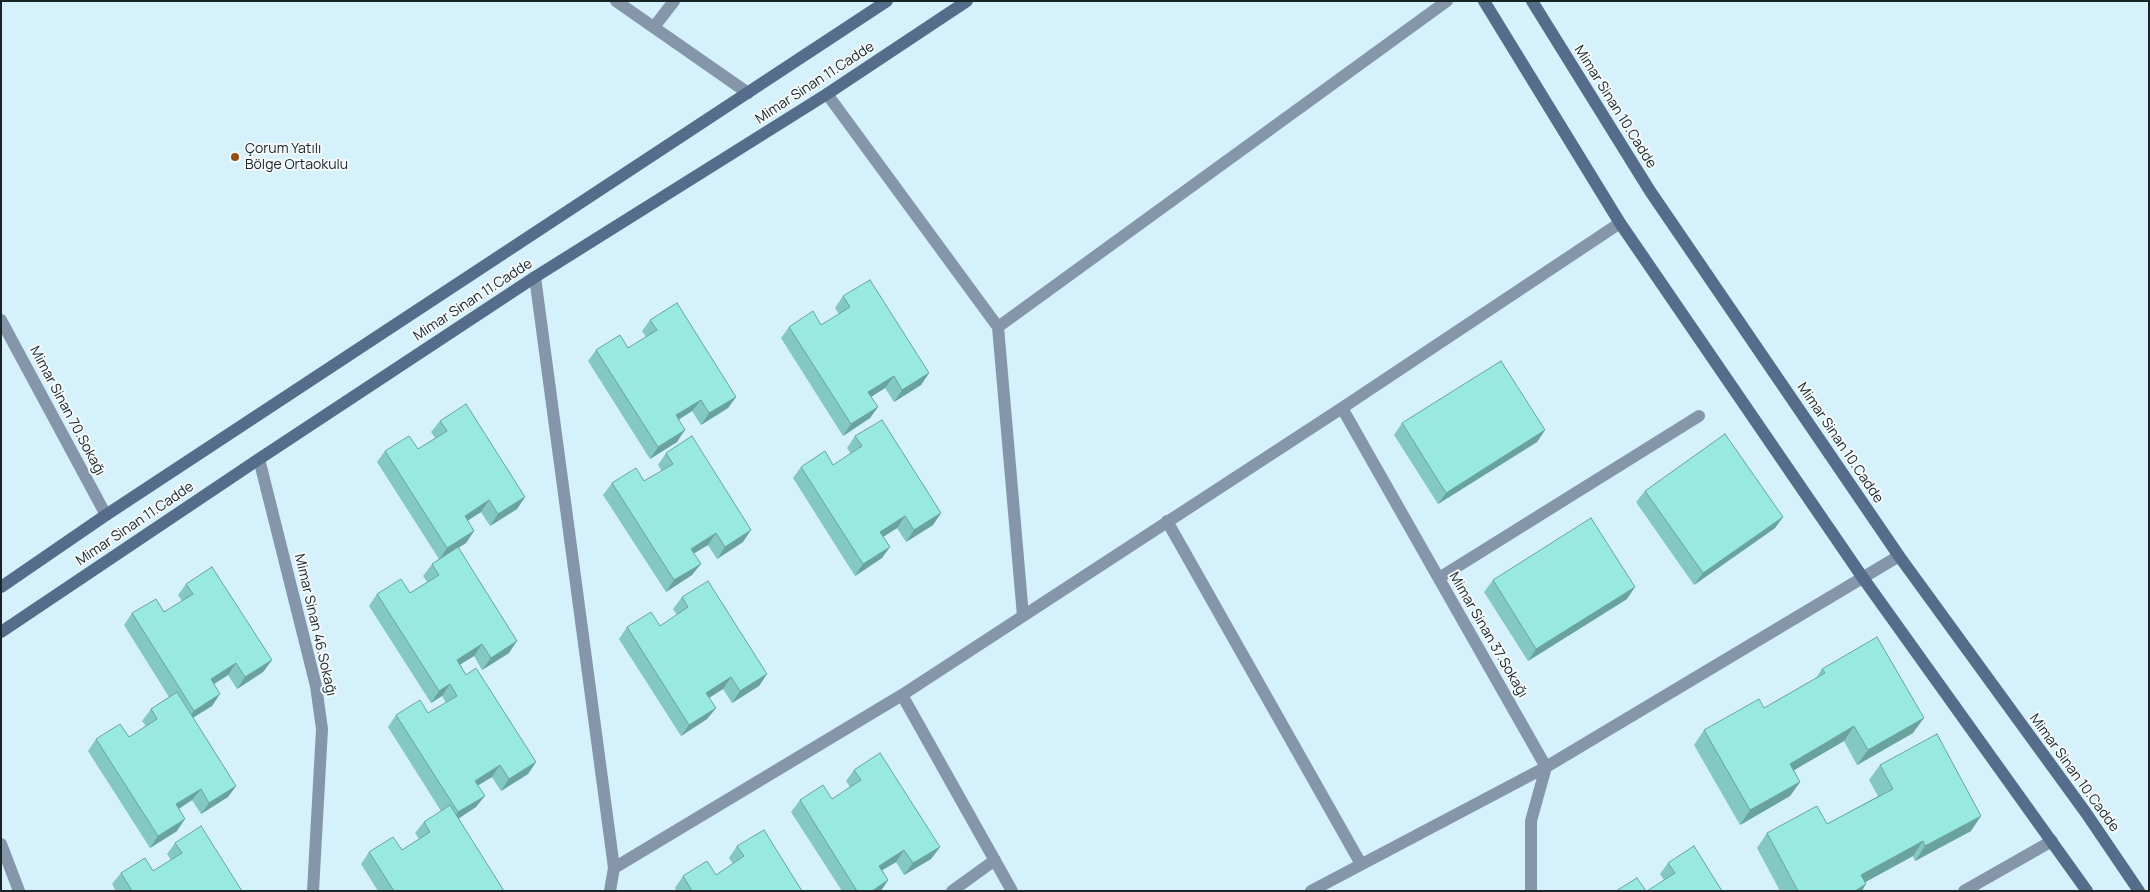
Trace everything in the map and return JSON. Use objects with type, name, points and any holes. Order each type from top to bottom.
[{"type":"street","points":[[616,1],[748,93]]},
{"type":"street","points":[[654,27],[674,1]]},
{"type":"street","name":"Mimar Sinan 11.Cadde","points":[[1,587],[106,515],[887,1]]},
{"type":"street","name":"Mimar Sinan 11.Cadde","points":[[1,632],[535,277],[827,94],[967,1]]},
{"type":"street","points":[[998,327],[1447,1]]},
{"type":"street","points":[[1484,1],[1620,223],[1863,578],[2087,891]]},
{"type":"street","name":"Mimar Sinan 10.Cadde","points":[[1532,1],[1650,191],[1899,556],[2086,813],[2139,891]]},
{"type":"street","points":[[827,94],[998,327],[1024,616]]},
{"type":"street","points":[[614,868],[902,695],[1166,521],[1342,408],[1620,223]]},
{"type":"street","points":[[535,277],[614,868],[610,891]]},
{"type":"street","name":"Mimar Sinan 70.Sokağı","points":[[1,320],[106,515]]},
{"type":"street","name":"Mimar Sinan 37.Sokağı","points":[[1342,408],[1546,767]]},
{"type":"street","points":[[1438,578],[1700,416]]},
{"type":"street","name":"Mimar Sinan 46.Sokağı","points":[[259,459],[316,686],[322,729],[313,891]]},
{"type":"street","points":[[1166,521],[1361,864]]},
{"type":"street","points":[[1311,891],[1546,767],[1899,556]]},
{"type":"street","points":[[902,695],[1012,891]]},
{"type":"street","points":[[1531,891],[1531,821],[1546,767]]},
{"type":"street","points":[[1964,891],[2052,841]]},
{"type":"street","points":[[1,844],[19,891]]},
{"type":"street","points":[[952,891],[994,860]]},
{"type":"building","points":[[870,280],[929,373],[902,390],[894,376],[868,392],[878,407],[851,424],[789,327],[813,311],[821,325],[850,307],[843,296]]},
{"type":"building","points":[[677,303],[736,397],[709,413],[701,400],[676,415],[685,430],[658,447],[596,350],[620,335],[628,348],[657,330],[650,320]]},
{"type":"building","points":[[1501,361],[1545,430],[1446,493],[1402,423]]},
{"type":"building","points":[[466,404],[525,497],[498,514],[489,500],[465,516],[474,531],[447,548],[385,451],[409,436],[418,449],[447,431],[440,421]]},
{"type":"building","points":[[882,420],[941,513],[914,530],[905,516],[880,532],[890,547],[863,564],[801,467],[825,451],[833,465],[862,446],[855,436]]},
{"type":"building","points":[[1725,434],[1783,517],[1703,573],[1645,491]]},
{"type":"building","points":[[692,436],[751,530],[725,547],[716,533],[691,549],[701,564],[674,580],[612,483],[636,468],[644,481],[673,464],[666,453]]},
{"type":"building","points":[[1591,518],[1635,587],[1536,649],[1493,580]]},
{"type":"building","points":[[458,547],[517,641],[491,658],[482,644],[457,660],[466,675],[476,668],[536,762],[509,779],[500,765],[475,781],[485,796],[458,812],[396,715],[420,700],[428,713],[457,696],[450,684],[439,691],[377,594],[401,579],[410,593],[439,575],[432,564]]},
{"type":"building","points":[[212,567],[272,660],[245,677],[236,663],[211,679],[220,694],[194,711],[132,613],[156,599],[164,612],[193,594],[186,584]]},
{"type":"building","points":[[708,581],[767,674],[740,691],[731,677],[706,693],[716,708],[689,725],[627,627],[651,612],[660,626],[688,607],[682,597]]},
{"type":"building","points":[[1877,637],[1924,718],[1868,750],[1854,726],[1790,764],[1800,782],[1750,810],[1704,730],[1759,699],[1764,708],[1825,673],[1822,669]]},
{"type":"building","points":[[177,692],[236,786],[209,803],[201,789],[176,804],[185,819],[158,836],[96,739],[120,724],[129,737],[157,719],[151,709]]},
{"type":"building","points":[[1937,734],[1981,816],[1925,846],[1923,841],[1861,875],[1866,884],[1855,891],[1798,891],[1767,833],[1817,806],[1827,824],[1893,789],[1880,765]]},
{"type":"building","points":[[880,753],[940,847],[913,863],[904,850],[879,866],[888,880],[872,891],[857,891],[800,800],[823,785],[832,799],[861,780],[854,770]]},
{"type":"building","points":[[450,805],[504,891],[394,891],[369,852],[393,837],[402,850],[430,832],[424,822]]},
{"type":"building","points":[[201,826],[242,891],[132,891],[121,873],[145,858],[153,871],[182,853],[175,843]]},
{"type":"building","points":[[764,830],[802,891],[692,891],[683,876],[707,861],[716,875],[744,856],[737,846]]},
{"type":"building","points":[[1694,846],[1722,891],[1647,891],[1675,873],[1668,863]]},
{"type":"building","points":[[1637,878],[1646,891],[1616,891]]},
{"type":"place","name":"Çorum Yatılı Bölge Ortaokulu","points":[[235,157]]}]
